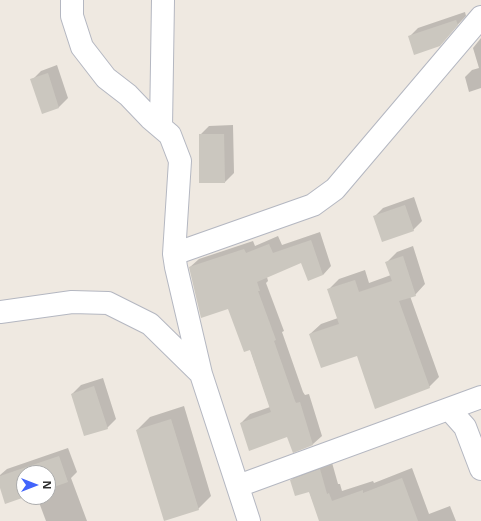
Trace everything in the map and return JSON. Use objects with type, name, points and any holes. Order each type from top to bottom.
[{"type":"street","points":[[72,0],[72,16],[82,47],[106,78],[128,95],[170,135],[180,161],[174,254],[202,374],[249,521]]},
{"type":"street","points":[[161,127],[163,0]]},
{"type":"street","points":[[174,254],[312,205],[335,189],[481,17]]},
{"type":"street","points":[[0,312],[72,302],[108,303],[150,324],[202,374]]},
{"type":"street","points":[[238,486],[481,397]]},
{"type":"street","points":[[449,409],[465,427],[481,469]]},
{"type":"building","points":[[456,20],[458,25],[440,46],[414,55],[408,36]]},
{"type":"building","points":[[48,73],[59,108],[42,114],[30,79]]},
{"type":"building","points":[[199,134],[224,134],[225,183],[199,183]]},
{"type":"building","points":[[405,205],[414,231],[382,242],[373,216]]},
{"type":"building","points":[[311,240],[323,275],[308,281],[301,263],[257,282],[260,291],[258,291],[276,340],[274,341],[295,401],[296,403],[300,402],[313,445],[293,453],[287,437],[249,451],[240,423],[271,412],[250,350],[244,352],[228,309],[201,318],[189,267],[244,249],[246,253],[269,244],[273,253]]},
{"type":"building","points":[[403,256],[416,296],[399,301],[430,388],[375,409],[357,356],[321,368],[309,334],[339,324],[327,289],[355,280],[359,292],[392,281],[385,262]]},
{"type":"building","points":[[94,386],[108,429],[84,436],[71,394]]},
{"type":"building","points":[[171,419],[199,510],[164,521],[136,430]]},
{"type":"building","points":[[59,456],[68,482],[56,486],[56,465],[32,465]]},
{"type":"building","points":[[320,469],[327,494],[329,493],[332,501],[363,490],[363,493],[402,478],[418,521],[319,521],[309,492],[295,496],[290,480]]},
{"type":"building","points":[[16,471],[16,500],[5,504],[0,488],[0,476]]}]
